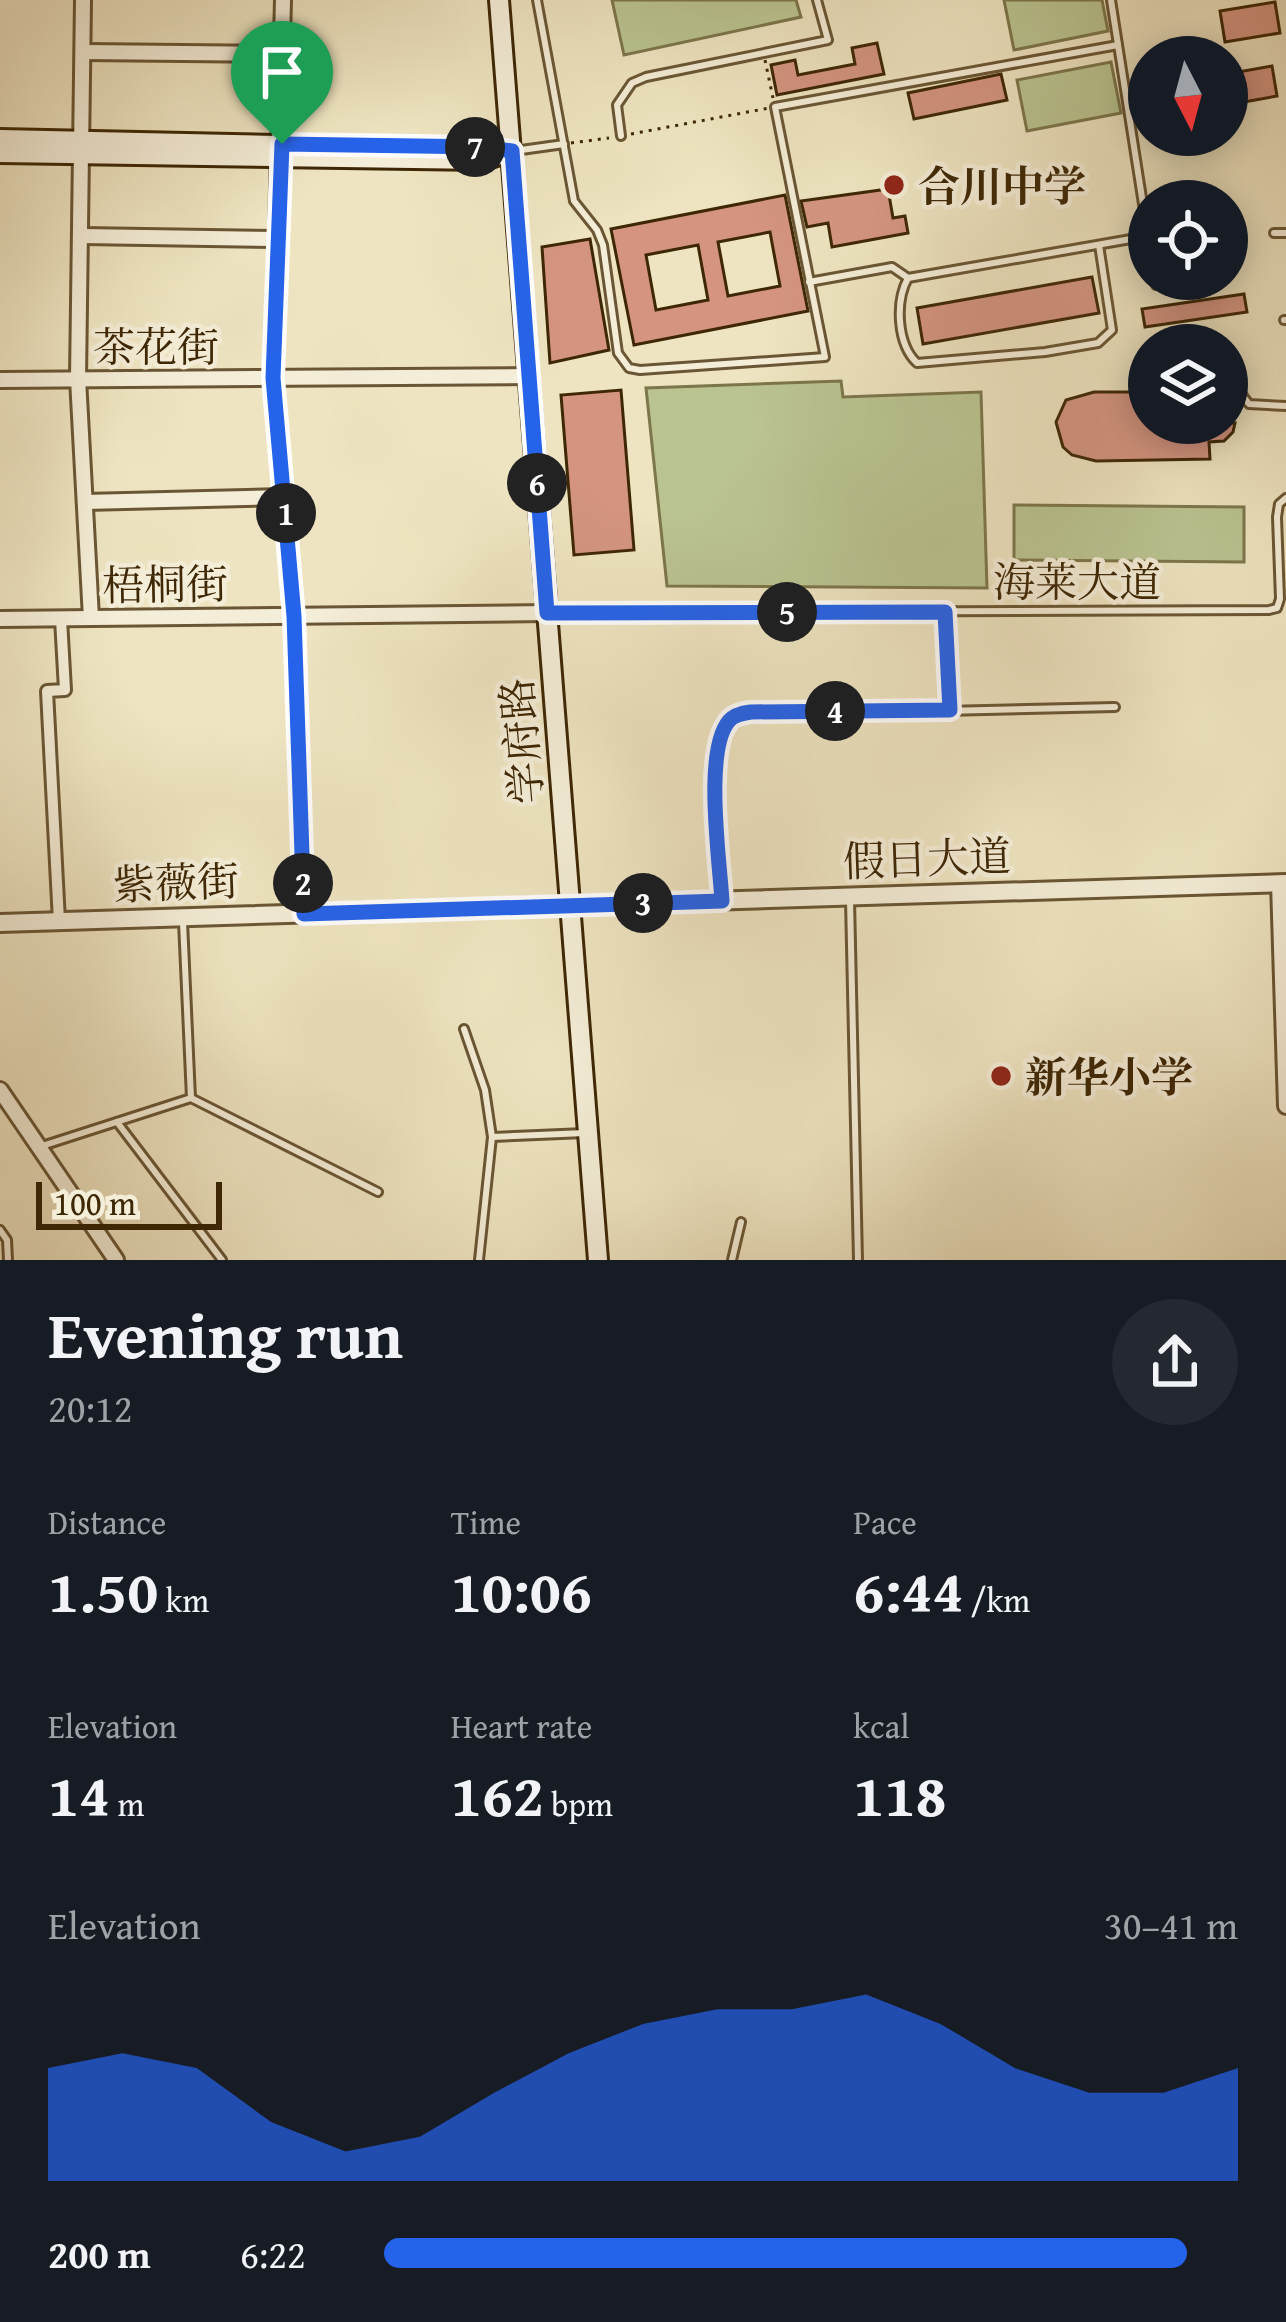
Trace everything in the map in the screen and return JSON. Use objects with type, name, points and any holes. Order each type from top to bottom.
[{"type":"main road","name":"学府路","points":[[499,0],[598,1260]]},
{"type":"main road","points":[[0,139],[84,148]]},
{"type":"main road","points":[[0,153],[84,148],[484,147],[512,151]]},
{"type":"street","points":[[83,0],[78,379],[92,618]]},
{"type":"street","points":[[284,0],[273,378],[294,616],[304,914]]},
{"type":"street","points":[[84,52],[283,54]]},
{"type":"street","points":[[82,236],[278,239]]},
{"type":"street","name":"茶花街","points":[[0,380],[529,376]]},
{"type":"street","points":[[85,502],[285,497]]},
{"type":"street","name":"梧桐街","points":[[0,619],[547,613]]},
{"type":"street","points":[[59,921],[47,691],[64,690],[61,619]]},
{"type":"street","points":[[1282,883],[1286,1106]]},
{"type":"street","name":"假日大道","points":[[570,905],[1282,883]]},
{"type":"street","name":"紫薇街","points":[[0,923],[570,905]]},
{"type":"street","points":[[3,1101],[116,1260]]},
{"type":"lane","points":[[537,0],[574,201],[603,245],[618,353],[629,368],[825,357],[775,107],[1118,45]]},
{"type":"lane","points":[[621,136],[617,105],[632,83],[828,40],[817,0]]},
{"type":"lane","points":[[1111,0],[1140,180]]},
{"type":"lane","points":[[512,151],[564,144]]},
{"type":"lane","points":[[1274,233],[1286,233]]},
{"type":"lane","points":[[809,282],[892,267],[908,278],[1128,241]]},
{"type":"lane","points":[[908,278],[898,305],[906,350],[916,364],[1098,343],[1112,329],[1099,245]]},
{"type":"lane","points":[[1248,403],[1286,406]]},
{"type":"lane","name":"海莱大道","points":[[547,613],[1277,608],[1276,517],[1286,498]]},
{"type":"lane","points":[[945,612],[950,710]]},
{"type":"lane","points":[[722,901],[715,770],[724,729],[734,716],[1114,707]]},
{"type":"lane","points":[[850,897],[858,1260]]},
{"type":"lane","points":[[183,917],[191,1098]]},
{"type":"lane","points":[[464,1029],[485,1090],[492,1137],[479,1260]]},
{"type":"lane","points":[[38,1147],[191,1098],[378,1192]]},
{"type":"lane","points":[[118,1121],[222,1260]]},
{"type":"lane","points":[[492,1137],[588,1133]]},
{"type":"lane","points":[[732,1260],[741,1222]]},
{"type":"lane","points":[[0,1230],[7,1240],[8,1260]]},
{"type":"path","points":[[564,144],[775,107],[764,53]]},
{"type":"green space","points":[[612,0],[796,0],[801,17],[624,55]]},
{"type":"green space","points":[[1004,0],[1102,0],[1108,31],[1014,50]]},
{"type":"green space","points":[[1111,62],[1121,113],[1027,131],[1017,80]]},
{"type":"green space","points":[[841,381],[843,397],[981,392],[987,588],[667,586],[646,388]]},
{"type":"green space","points":[[1014,505],[1244,507],[1244,562],[1014,560]]},
{"type":"building","points":[[1275,2],[1280,33],[1224,36],[1220,11]]},
{"type":"building","points":[[877,43],[884,74],[777,95],[771,65],[795,60],[798,75],[855,64],[852,48]]},
{"type":"building","points":[[1272,66],[1277,96],[1248,101],[1248,70]]},
{"type":"building","points":[[1001,74],[1007,100],[914,119],[908,93]]},
{"type":"building","points":[[888,189],[893,218],[905,216],[908,233],[832,247],[828,223],[807,227],[801,201]]},
{"type":"building","points":[[785,195],[808,311],[634,345],[611,229]],"holes":[[[770,232],[780,286],[728,296],[718,242]],[[698,245],[708,300],[656,310],[646,255]]]},
{"type":"building","points":[[590,239],[609,350],[550,363],[542,247]]},
{"type":"building","points":[[1092,277],[1099,313],[923,344],[917,308]]},
{"type":"building","points":[[1203,300],[1245,300],[1247,312],[1144,324],[1142,309]]},
{"type":"building","points":[[621,390],[634,550],[574,555],[561,395]]},
{"type":"building","points":[[1094,392],[1128,392],[1128,444],[1209,444],[1210,459],[1096,461],[1072,455],[1063,447],[1056,422],[1066,400]]},
{"type":"place","name":"合川中学","points":[[894,185]]},
{"type":"place","name":"新华小学","points":[[1001,1076]]},
{"type":"route","points":[[282,144],[512,151],[547,613],[945,612],[950,710],[734,716],[724,729],[715,770],[722,901],[304,914],[294,616],[273,378],[282,144]]}]
